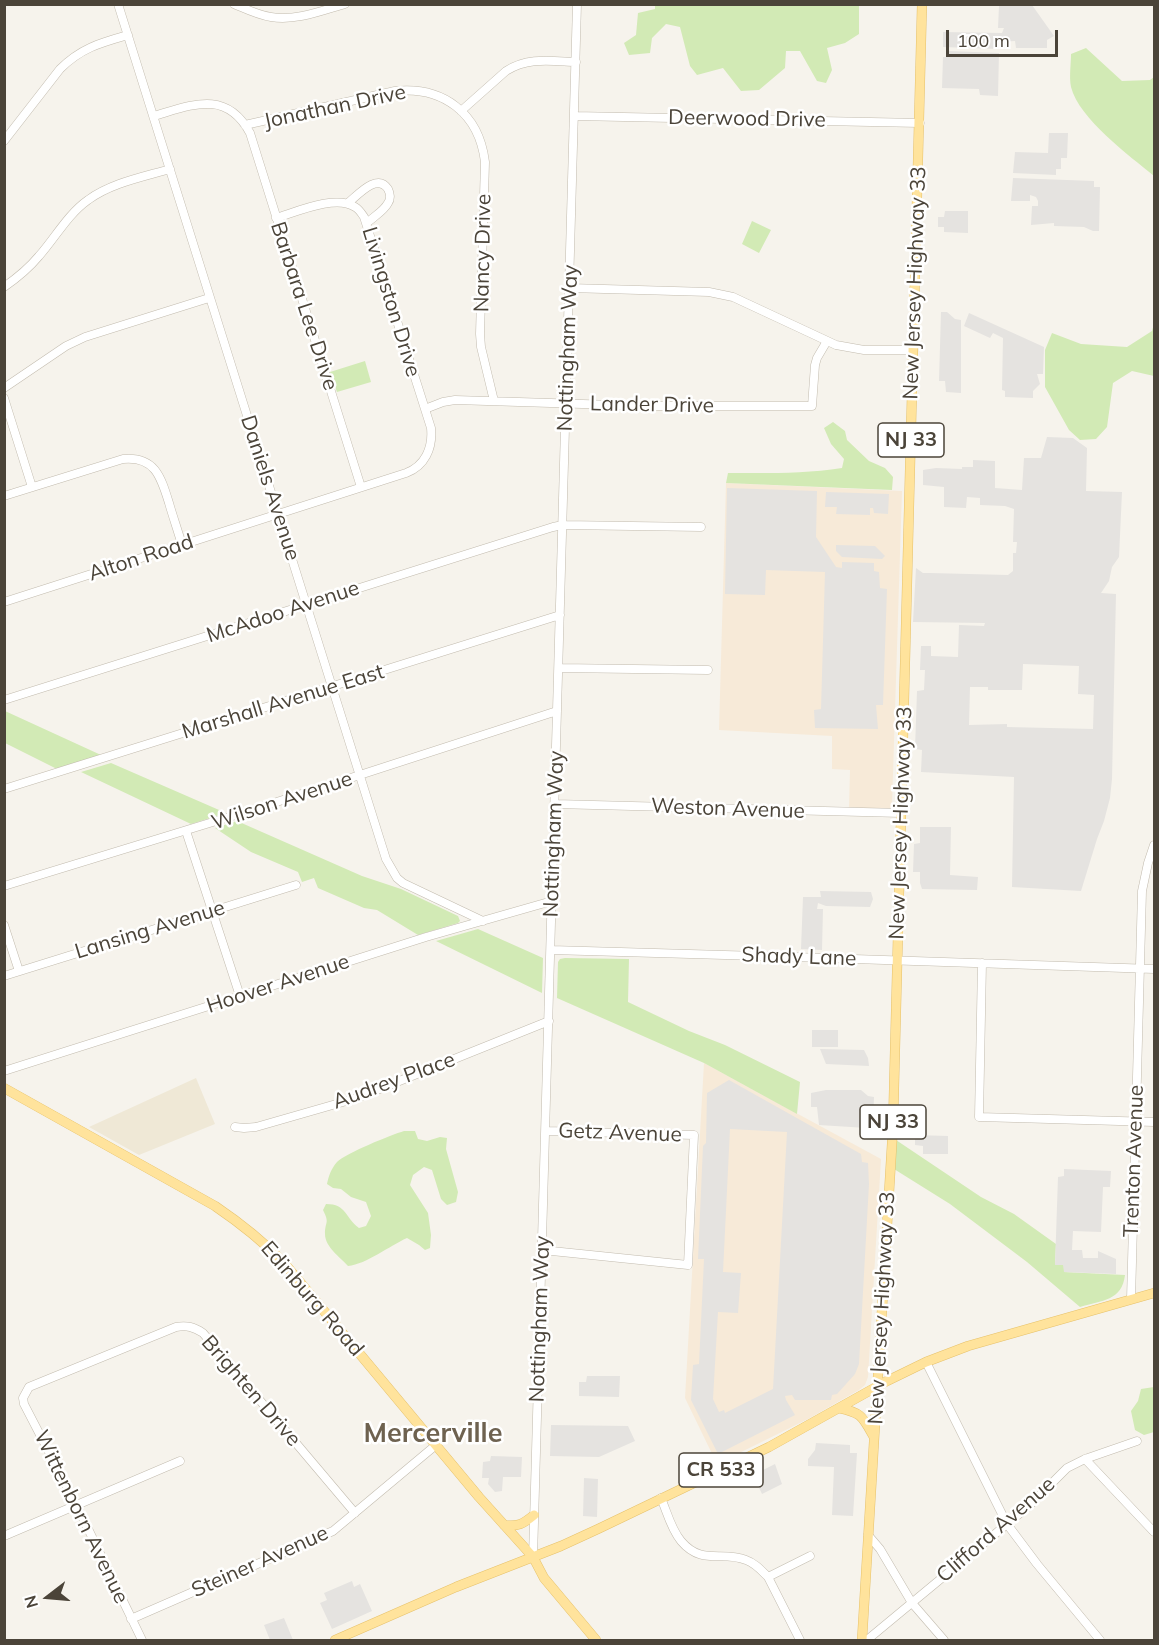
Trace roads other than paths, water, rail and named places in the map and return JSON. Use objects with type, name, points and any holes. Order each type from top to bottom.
[{"type":"main road","name":"New Jersey Highway 33","points":[[861,1641],[893,1131],[922,4]]},
{"type":"main road","name":"Edinburg Road","points":[[4,1088],[215,1206],[252,1233],[285,1263],[436,1445],[533,1557]]},
{"type":"main road","name":"CR 533","points":[[335,1641],[456,1587],[561,1546],[769,1447],[926,1362],[968,1346],[1155,1293]]},
{"type":"main road","points":[[838,1408],[855,1412],[864,1419],[874,1438]]},
{"type":"main road","points":[[504,1525],[516,1527],[524,1524],[534,1515]]},
{"type":"main road","points":[[533,1557],[544,1578],[596,1641]]},
{"type":"street","name":"Daniels Avenue","points":[[118,4],[386,860],[397,878],[403,883],[483,921]]},
{"type":"street","points":[[234,4],[258,14],[282,18],[306,15],[345,4]]},
{"type":"street","name":"Nottingham Way","points":[[533,1557],[577,4]]},
{"type":"street","points":[[4,141],[69,60],[90,47],[128,35]]},
{"type":"street","points":[[461,111],[514,66],[532,61],[576,62]]},
{"type":"street","name":"Jonathan Drive","points":[[154,116],[195,104],[216,104],[231,111],[245,125],[408,90],[432,93],[461,111]]},
{"type":"street","name":"Nancy Drive","points":[[461,111],[476,129],[484,152],[480,334],[494,401]]},
{"type":"street","name":"Deerwood Drive","points":[[574,116],[920,123]]},
{"type":"street","name":"Barbara Lee Drive","points":[[245,125],[250,133],[361,487]]},
{"type":"street","points":[[4,286],[26,270],[72,214],[87,201],[110,187],[170,169]]},
{"type":"street","points":[[348,203],[372,184],[386,186],[390,195],[387,206],[367,223]]},
{"type":"street","name":"Livingston Drive","points":[[276,219],[326,203],[348,203],[359,211],[367,223],[431,428],[432,438],[431,446],[423,461],[412,471],[361,487]]},
{"type":"street","points":[[569,288],[709,292],[733,297],[827,341],[851,349],[913,350]]},
{"type":"street","points":[[4,387],[66,346],[85,337],[209,298]]},
{"type":"street","name":"Lander Drive","points":[[425,409],[455,400],[646,406],[812,406],[815,365],[827,341]]},
{"type":"street","points":[[4,398],[32,488]]},
{"type":"street","points":[[4,496],[123,459],[139,460],[148,464],[159,475],[182,545]]},
{"type":"street","name":"Alton Road","points":[[4,602],[361,487]]},
{"type":"street","name":"McAdoo Avenue","points":[[4,700],[563,525],[701,528]]},
{"type":"street","name":"Marshall Avenue East","points":[[4,789],[560,615]]},
{"type":"street","points":[[559,668],[708,670]]},
{"type":"street","name":"Wilson Avenue","points":[[4,886],[361,776],[557,711]]},
{"type":"street","name":"Weston Avenue","points":[[555,804],[901,813]]},
{"type":"street","points":[[186,831],[240,996]]},
{"type":"street","name":"Trenton Avenue","points":[[1131,1299],[1142,891],[1148,863],[1155,845]]},
{"type":"street","name":"Lansing Avenue","points":[[4,976],[296,885]]},
{"type":"street","name":"Hoover Avenue","points":[[4,1071],[426,937],[552,901]]},
{"type":"street","points":[[4,925],[19,971]]},
{"type":"street","name":"Shady Lane","points":[[551,950],[1155,969]]},
{"type":"street","points":[[982,963],[979,1117],[1155,1122]]},
{"type":"street","name":"Audrey Place","points":[[235,1127],[255,1127],[357,1098],[549,1022]]},
{"type":"street","name":"Getz Avenue","points":[[542,1250],[688,1265],[694,1135],[546,1131]]},
{"type":"street","name":"Brighten Drive","points":[[25,1392],[29,1387],[176,1327],[194,1328],[203,1333],[355,1513]]},
{"type":"street","points":[[926,1362],[1007,1524],[1100,1641]]},
{"type":"street","name":"Wittenborn Avenue","points":[[25,1392],[24,1404],[77,1506],[142,1641]]},
{"type":"street","name":"Clifford Avenue","points":[[867,1641],[1030,1504],[1067,1467],[1137,1441]]},
{"type":"street","name":"Steiner Avenue","points":[[131,1619],[333,1531],[436,1445]]},
{"type":"street","points":[[1085,1459],[1155,1532]]},
{"type":"street","points":[[4,1536],[180,1461]]},
{"type":"street","points":[[661,1498],[676,1535],[689,1548],[706,1556],[744,1559],[753,1563],[768,1577],[800,1641]]},
{"type":"street","points":[[868,1535],[880,1549],[912,1603],[944,1641]]},
{"type":"street","points":[[768,1577],[810,1556]]},
{"type":"district","name":"Mercerville","points":[[433,1434]]}]
